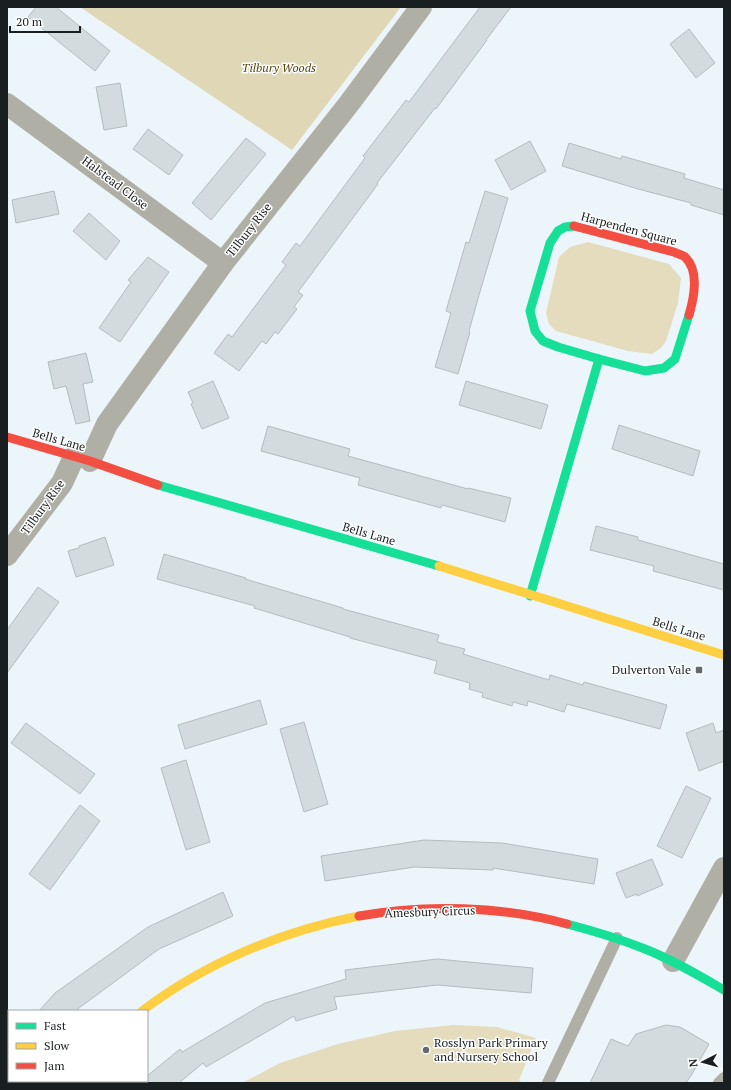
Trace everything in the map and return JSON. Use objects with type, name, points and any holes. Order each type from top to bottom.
[{"type":"street","name":"Tilbury Rise","points":[[7,555],[82,459],[223,263],[348,105],[421,7]]},
{"type":"street","name":"Halstead Close","points":[[8,104],[223,263]]},
{"type":"street","name":"Harpenden Square","points":[[574,226],[674,252],[685,257],[692,268],[695,284],[693,297],[675,359],[664,368],[644,372],[599,359],[549,345],[539,338],[532,320],[530,311],[550,243],[558,231],[565,227],[574,226]]},
{"type":"street","points":[[530,596],[599,359]]},
{"type":"street","name":"Bells Lane","points":[[7,437],[82,459],[168,488],[451,570],[530,596],[724,655]]},
{"type":"street","points":[[673,961],[724,868]]},
{"type":"street","name":"Amesbury Circus","points":[[144,1010],[193,977],[240,953],[289,935],[341,921],[384,912],[429,909],[477,910],[516,914],[571,924],[617,938],[673,961],[724,990]]},
{"type":"lane","points":[[548,1083],[617,938]]},
{"type":"lane","points":[[720,1083],[724,1078]]},
{"type":"shaded area","points":[[588,242],[669,264],[681,278],[678,303],[666,341],[661,348],[652,354],[628,351],[556,331],[549,324],[546,313],[559,257],[570,247]]},
{"type":"shaded area","name":"Rosslyn Park Primary and Nursery School","points":[[453,1025],[497,1027],[536,1038],[519,1080],[522,1083],[242,1083],[280,1063],[338,1044],[395,1031]]},
{"type":"green space","name":"Tilbury Woods","points":[[80,7],[401,7],[292,150]]},
{"type":"building","points":[[36,7],[56,7],[110,51],[95,71],[28,17]]},
{"type":"building","points":[[480,7],[511,7],[436,109],[435,108],[377,183],[378,184],[298,292],[303,295],[294,307],[297,309],[278,334],[275,332],[266,344],[262,341],[239,371],[214,353],[228,334],[232,337],[286,265],[282,262],[296,243],[300,246],[365,158],[363,156],[406,100],[409,102]]},
{"type":"building","points":[[689,29],[715,63],[696,78],[670,44]]},
{"type":"building","points":[[120,83],[127,126],[104,130],[96,87]]},
{"type":"building","points":[[148,129],[183,155],[169,175],[133,149]]},
{"type":"building","points":[[246,138],[266,154],[211,220],[192,203]]},
{"type":"building","points":[[530,141],[546,171],[511,190],[495,160]]},
{"type":"building","points":[[569,143],[621,159],[622,156],[685,174],[684,178],[724,190],[724,215],[691,205],[691,203],[562,166]]},
{"type":"building","points":[[54,191],[59,214],[16,223],[12,200]]},
{"type":"building","points":[[485,191],[508,198],[479,295],[458,374],[435,367],[451,313],[446,311],[466,242],[469,243]]},
{"type":"building","points":[[89,213],[120,241],[106,260],[73,231]]},
{"type":"building","points":[[148,257],[169,272],[120,342],[99,328],[131,282],[128,280]]},
{"type":"building","points":[[86,353],[93,382],[83,384],[90,421],[76,424],[66,386],[54,389],[48,362]]},
{"type":"building","points":[[213,381],[229,418],[202,429],[191,404],[193,403],[188,392]]},
{"type":"building","points":[[466,381],[548,405],[541,429],[459,405]]},
{"type":"building","points":[[619,425],[700,451],[693,476],[612,449]]},
{"type":"building","points":[[268,426],[350,449],[348,456],[468,489],[511,498],[505,522],[442,505],[441,508],[358,485],[360,478],[261,451]]},
{"type":"building","points":[[596,526],[638,537],[638,540],[724,564],[724,590],[653,571],[654,566],[590,550]]},
{"type":"building","points":[[105,537],[114,565],[76,577],[68,551]]},
{"type":"building","points":[[164,554],[343,609],[439,635],[437,642],[465,649],[463,654],[549,680],[550,675],[583,685],[584,682],[667,705],[660,729],[567,704],[564,712],[528,701],[527,706],[513,702],[512,706],[482,697],[483,693],[469,689],[470,683],[434,673],[437,661],[350,638],[254,608],[255,606],[157,579]]},
{"type":"building","points":[[38,587],[59,602],[7,673],[7,630]]},
{"type":"building","points":[[260,700],[267,724],[185,749],[178,725]]},
{"type":"building","points":[[304,722],[328,804],[304,812],[280,729]]},
{"type":"building","points":[[26,723],[95,774],[80,794],[11,743]]},
{"type":"building","points":[[713,723],[716,733],[724,730],[724,761],[699,771],[686,733]]},
{"type":"building","points":[[186,760],[210,842],[186,850],[161,768]]},
{"type":"building","points":[[686,786],[711,798],[682,858],[657,846]]},
{"type":"building","points":[[80,805],[100,821],[50,890],[29,874]]},
{"type":"building","points":[[424,840],[502,843],[598,859],[594,884],[493,868],[493,870],[414,867],[325,881],[321,856]]},
{"type":"building","points":[[652,859],[663,885],[637,896],[637,894],[626,898],[616,873]]},
{"type":"building","points":[[223,892],[233,916],[159,949],[76,1010],[40,1010],[55,993],[148,927]]},
{"type":"building","points":[[437,959],[533,968],[531,993],[437,985],[334,997],[337,1009],[296,1021],[294,1016],[206,1067],[203,1063],[179,1083],[139,1083],[148,1082],[148,1075],[180,1049],[182,1052],[265,1003],[346,979],[345,970]]},
{"type":"building","points":[[666,1025],[680,1027],[709,1044],[686,1083],[590,1083],[611,1039],[628,1046],[636,1034]]},
{"type":"traffic: fast","points":[[530,596],[599,359],[543,341],[535,331],[530,311],[550,243],[558,231],[565,227],[574,226]]},
{"type":"traffic: fast","points":[[599,359],[645,371],[664,368],[675,359],[689,315]]},
{"type":"traffic: fast","points":[[158,485],[439,566]]},
{"type":"traffic: fast","points":[[567,924],[636,945],[666,958],[724,990]]},
{"type":"traffic: slow","points":[[439,566],[724,655]]},
{"type":"traffic: slow","points":[[143,1010],[192,978],[245,951],[301,930],[359,916]]},
{"type":"traffic: jam","points":[[574,226],[674,252],[685,257],[690,263],[694,277],[693,301],[689,315]]},
{"type":"traffic: jam","points":[[7,437],[90,461],[158,485]]},
{"type":"traffic: jam","points":[[359,916],[410,910],[490,910],[516,913],[567,924]]},
{"type":"place","name":"Dulverton Vale","points":[[699,670]]},
{"type":"place","name":"Rosslyn Park Primary and Nursery School","points":[[426,1050]]}]
